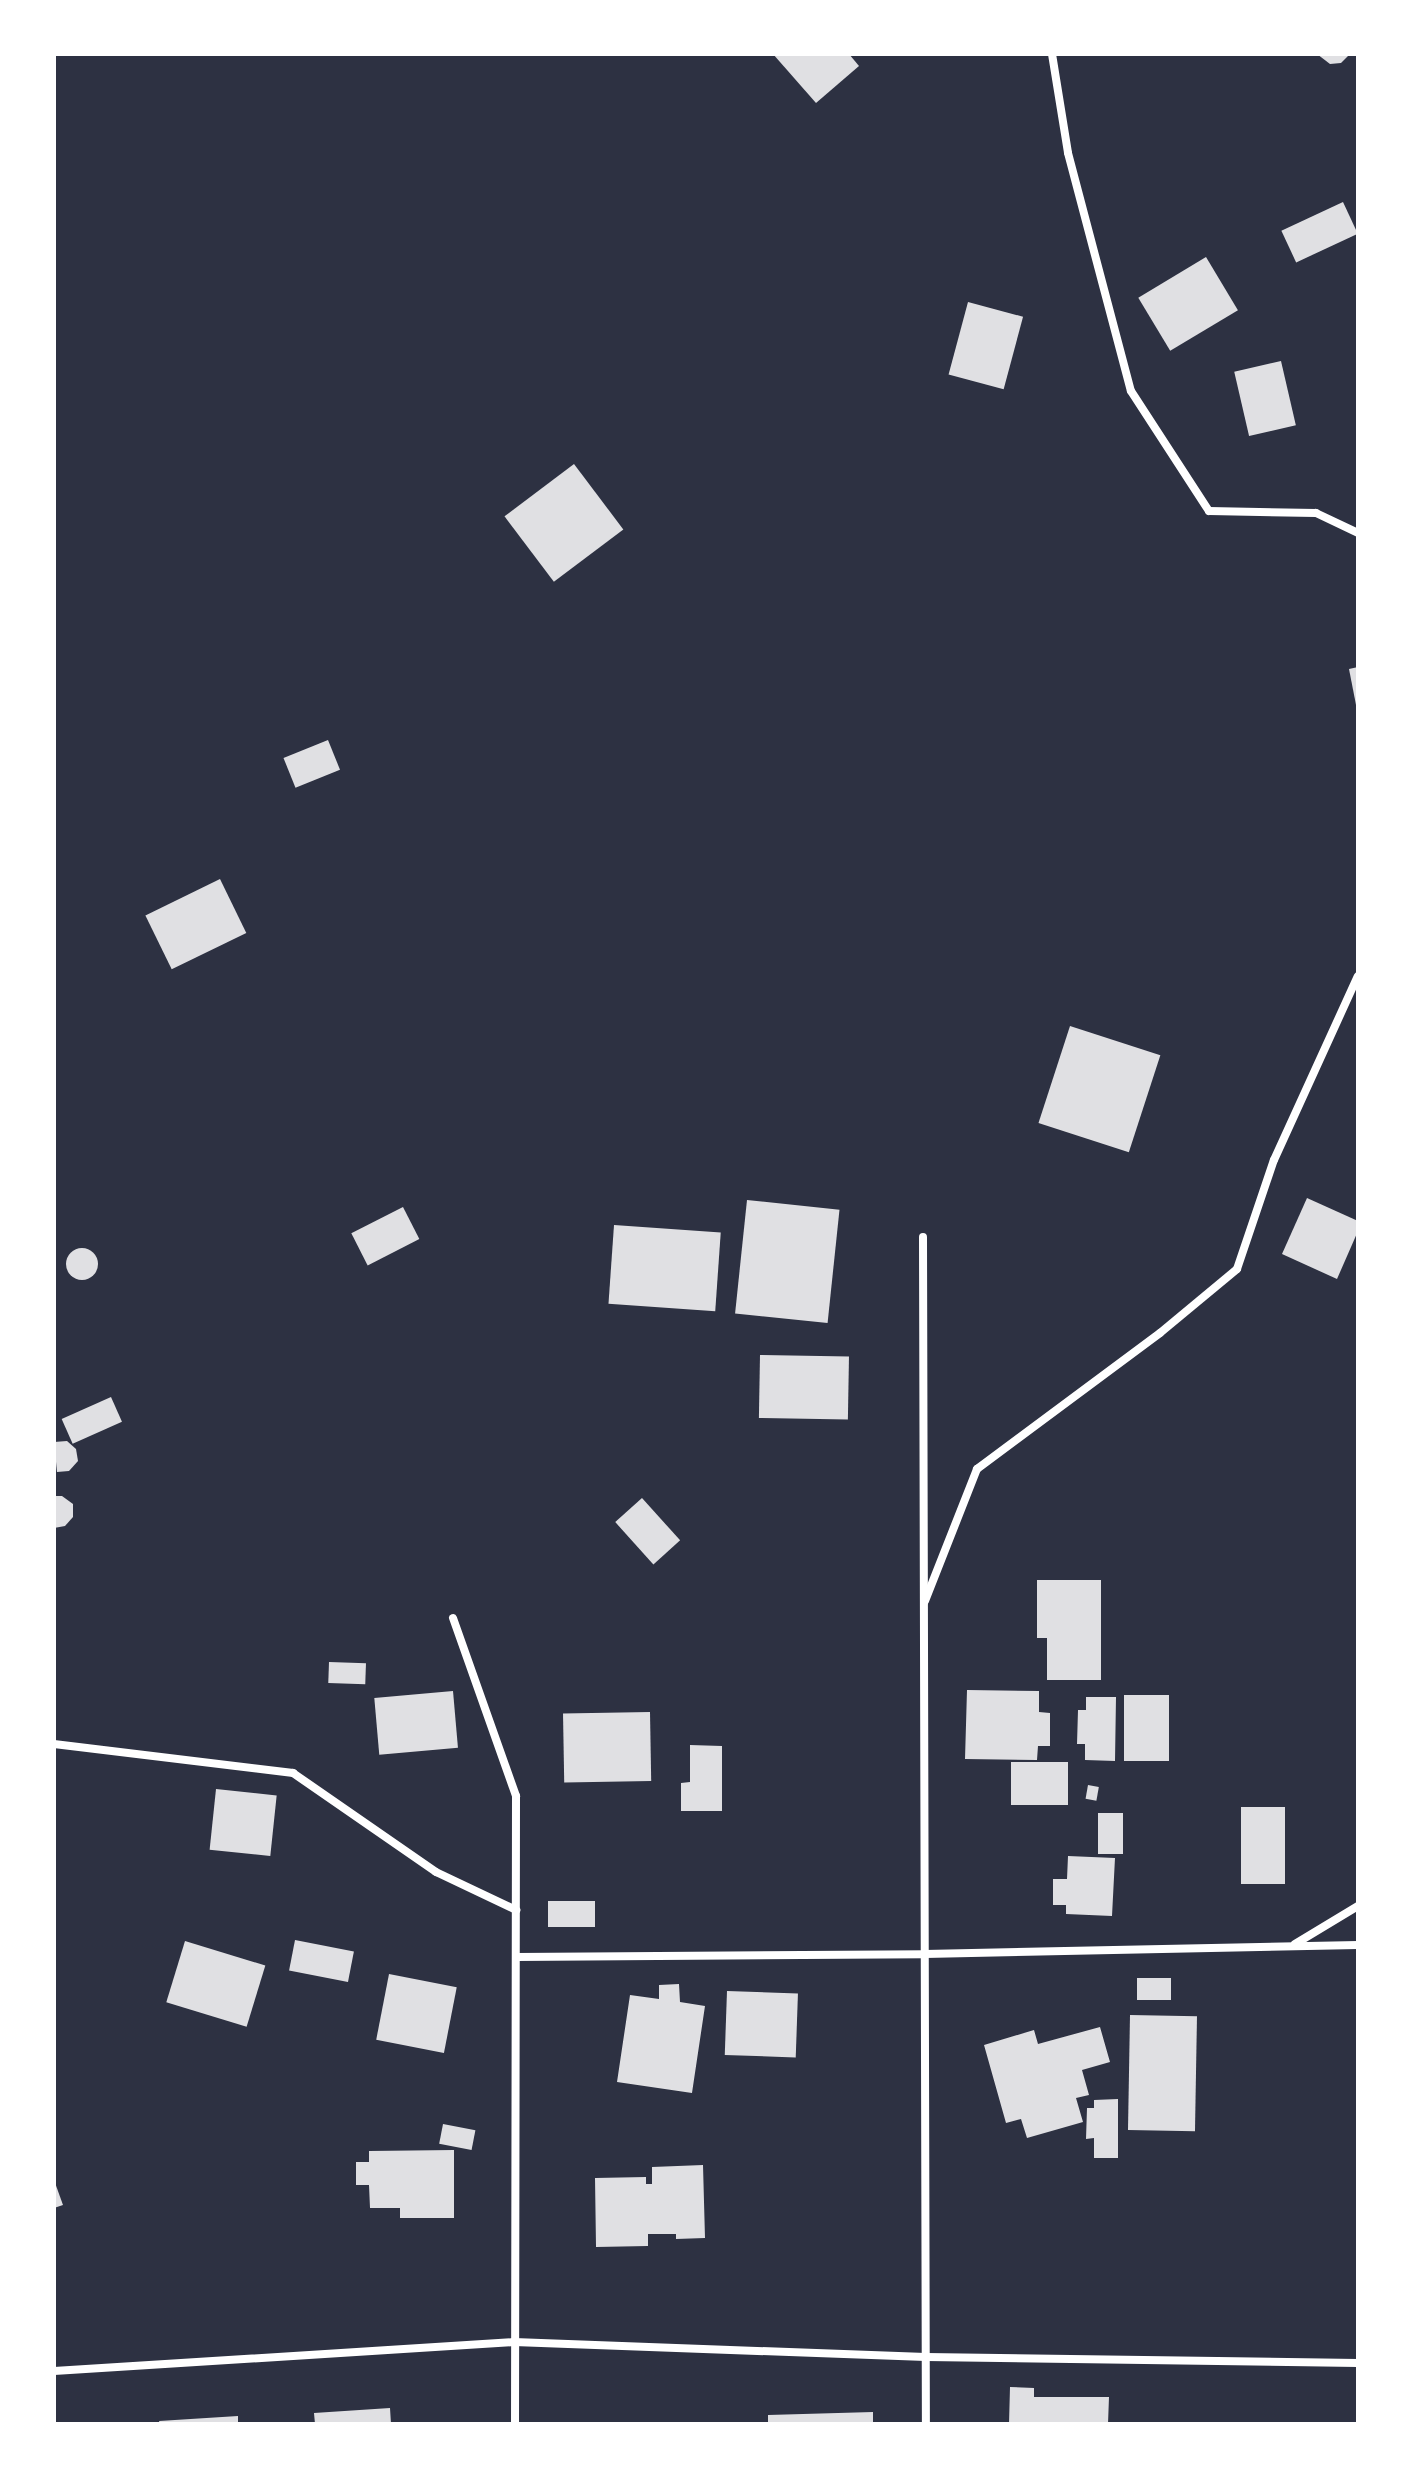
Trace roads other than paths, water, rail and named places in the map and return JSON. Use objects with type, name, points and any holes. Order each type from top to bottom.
[{"type":"street","points":[[1052,54],[1068,153],[1131,391],[1209,511],[1316,513],[1358,533]]},
{"type":"street","points":[[923,1607],[977,1469],[1160,1333],[1237,1269],[1274,1160],[1358,976]]},
{"type":"street","points":[[923,1237],[926,2424]]},
{"type":"street","points":[[453,1618],[516,1796],[515,2424]]},
{"type":"street","points":[[54,1744],[293,1773],[436,1872],[516,1910]]},
{"type":"street","points":[[1294,1945],[1358,1906]]},
{"type":"street","points":[[516,1957],[925,1954],[1358,1945]]},
{"type":"street","points":[[54,2371],[514,2342],[926,2357],[1358,2363]]}]
